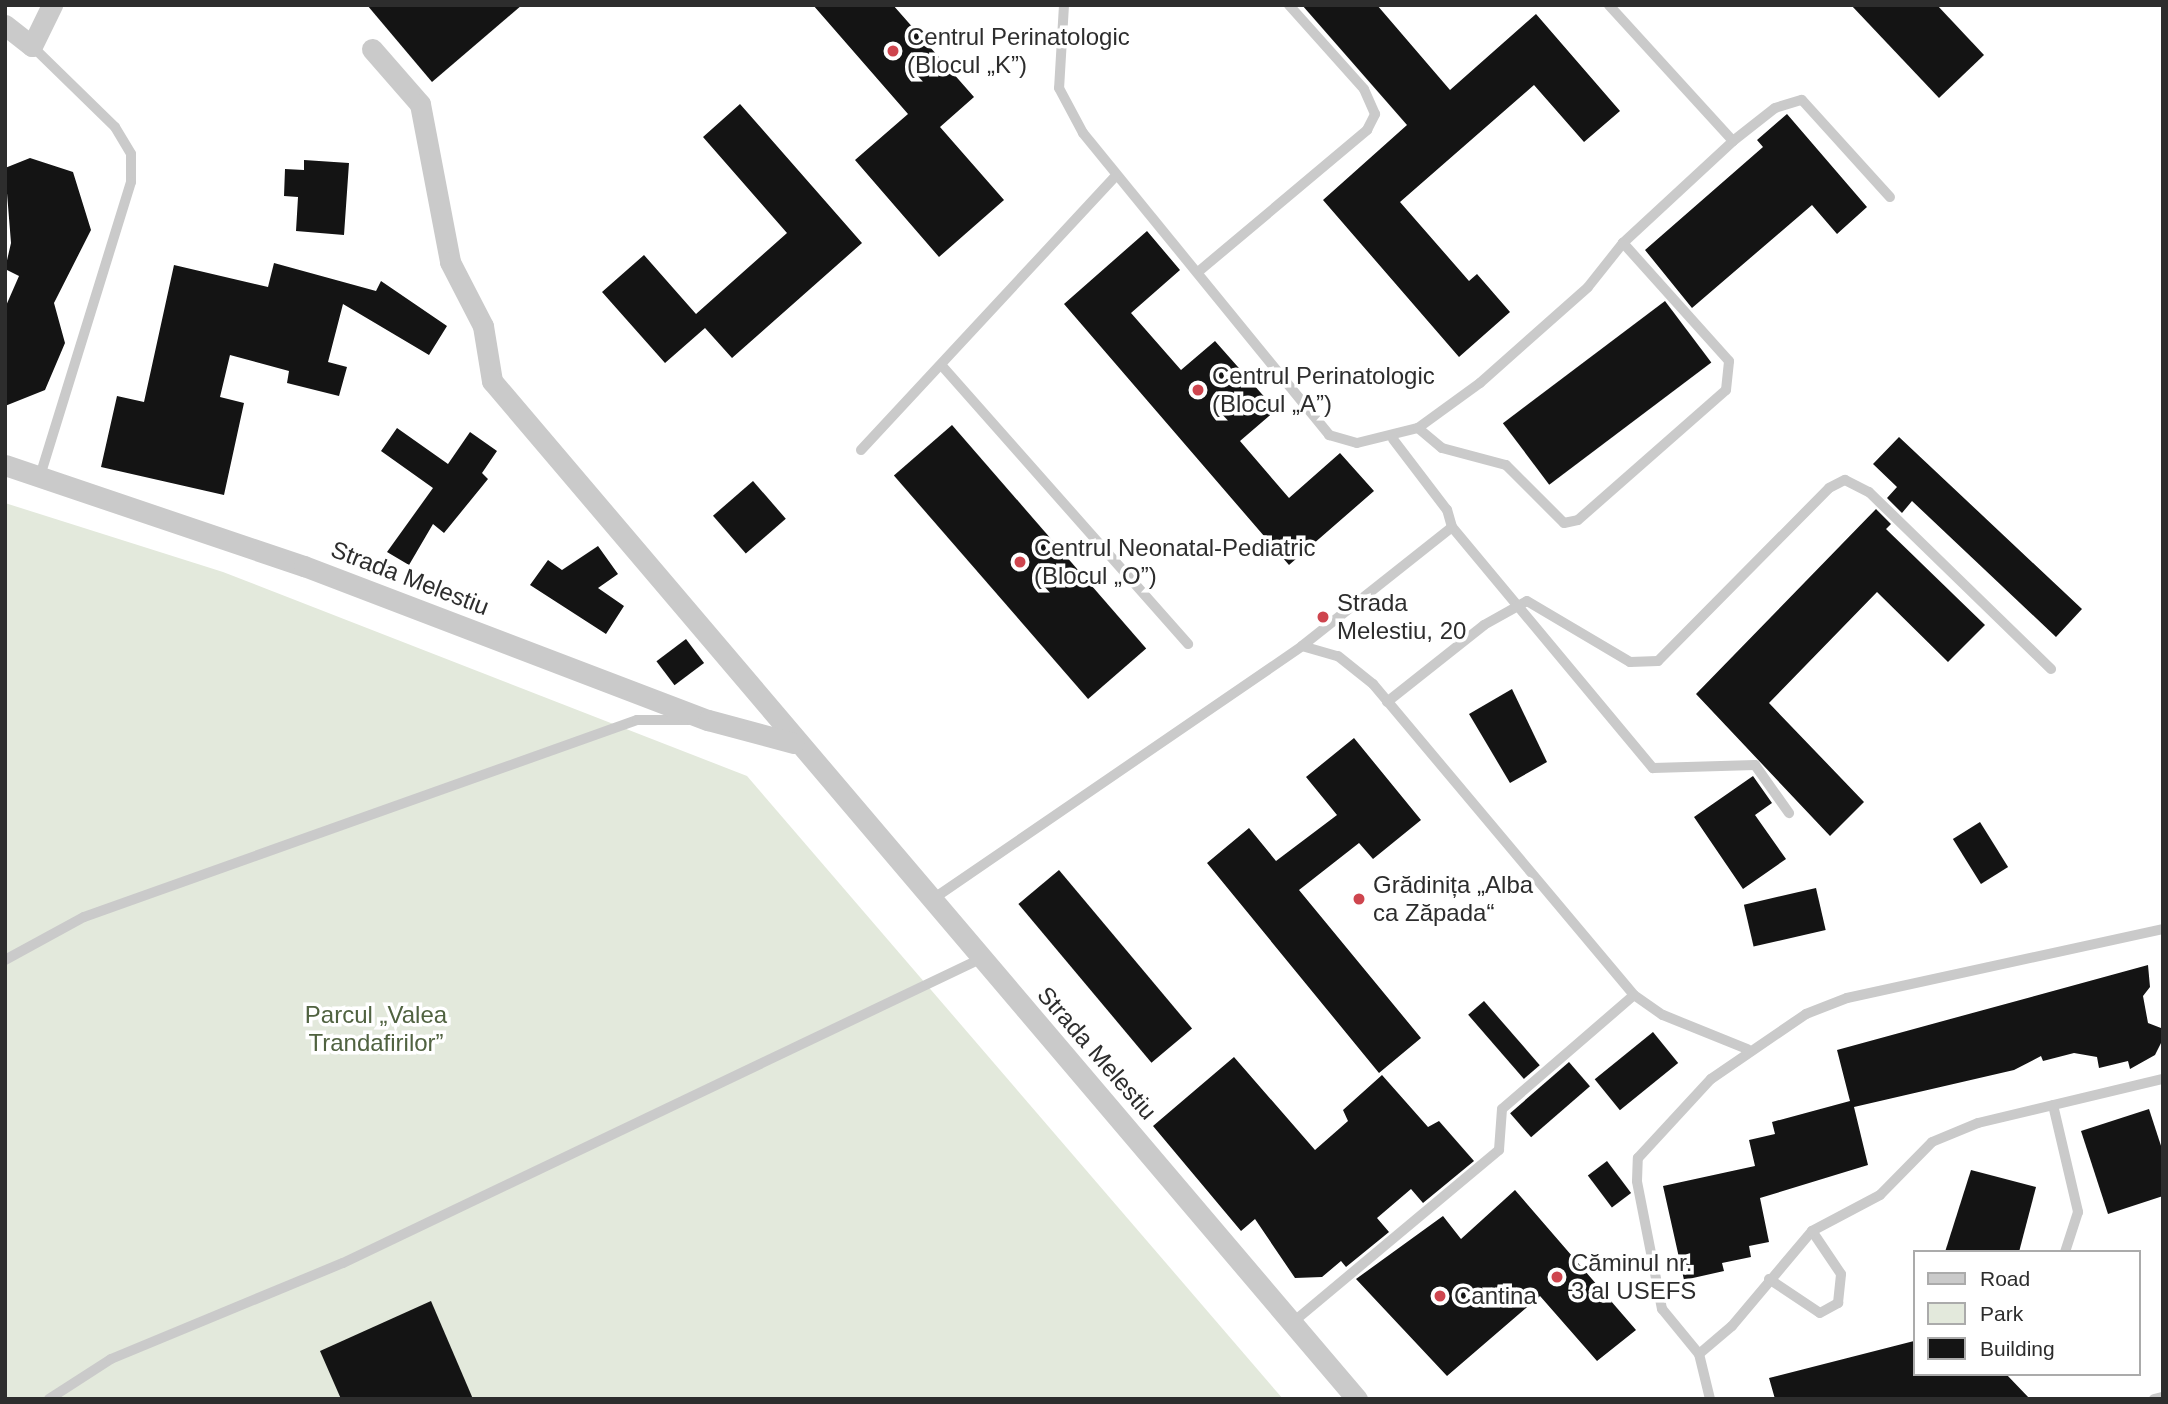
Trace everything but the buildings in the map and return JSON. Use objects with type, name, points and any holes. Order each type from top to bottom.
[{"type":"street","points":[[5,25],[32,46],[52,5]]},
{"type":"street","name":"Strada Melestiu","points":[[372,49],[420,104],[450,262],[483,326],[492,381],[794,743],[1357,1399]]},
{"type":"street","name":"Strada Melestiu","points":[[5,465],[304,566],[708,720],[794,743]]},
{"type":"lane","points":[[1064,5],[1059,88],[1115,177],[1198,272],[1329,435],[1357,443],[1393,439],[1418,428],[1480,383],[1578,295],[1623,243],[1733,141],[1776,108],[1802,100],[1890,197]]},
{"type":"lane","points":[[1198,272],[1367,130],[1375,114],[1364,89],[1289,5]]},
{"type":"lane","points":[[1609,5],[1733,141]]},
{"type":"lane","points":[[32,46],[115,127],[131,154],[131,182],[40,476]]},
{"type":"lane","points":[[860,450],[943,367],[1115,177]]},
{"type":"lane","points":[[1418,428],[1442,447],[1506,465],[1564,523],[1578,520],[1726,390],[1729,361],[1623,243]]},
{"type":"lane","points":[[943,367],[1188,644]]},
{"type":"lane","points":[[1393,439],[1447,510],[1452,527],[1653,768],[1755,765],[1789,813]]},
{"type":"lane","points":[[1387,702],[1516,604],[1536,602],[1630,662],[1658,661],[1829,488],[1845,480],[1869,492],[2051,669]]},
{"type":"lane","points":[[929,901],[1302,646],[1452,527]]},
{"type":"lane","points":[[1302,646],[1338,656],[1387,702],[1634,995],[1663,1015],[1747,1049]]},
{"type":"lane","points":[[5,960],[84,917],[638,720],[708,720]]},
{"type":"lane","points":[[1710,1399],[1699,1354],[1662,1310],[1638,1158],[1747,1049],[1806,1014],[1859,995],[2163,929]]},
{"type":"lane","points":[[48,1399],[111,1359],[343,1263],[980,959]]},
{"type":"lane","points":[[1292,1323],[1499,1150],[1502,1109],[1634,995]]},
{"type":"lane","points":[[1699,1354],[1812,1231],[1880,1195],[1932,1142],[2053,1105],[2163,1079]]},
{"type":"lane","points":[[2053,1105],[2078,1212],[2066,1250]]},
{"type":"lane","points":[[1769,1279],[1820,1313],[1838,1303],[1841,1274],[1812,1231]]},
{"type":"lane","points":[[2154,1399],[2163,1396]]},
{"type":"green space","name":"Parcul „Valea Trandafirilor”","points":[[5,503],[223,572],[747,776],[1283,1399],[5,1399]]},
{"type":"place","name":"Centrul Perinatologic (Blocul „K”)","points":[[893,51]]},
{"type":"place","name":"Centrul Perinatologic (Blocul „A”)","points":[[1198,390]]},
{"type":"place","name":"Centrul Neonatal-Pediatric (Blocul „O”)","points":[[1020,562]]},
{"type":"place","name":"Strada Melestiu, 20","points":[[1323,617]]},
{"type":"place","name":"Grădinița „Alba ca Zăpada“","points":[[1359,899]]},
{"type":"place","name":"Căminul nr. 3 al USEFS","points":[[1557,1277]]},
{"type":"place","name":"Cantina","points":[[1440,1296]]}]
